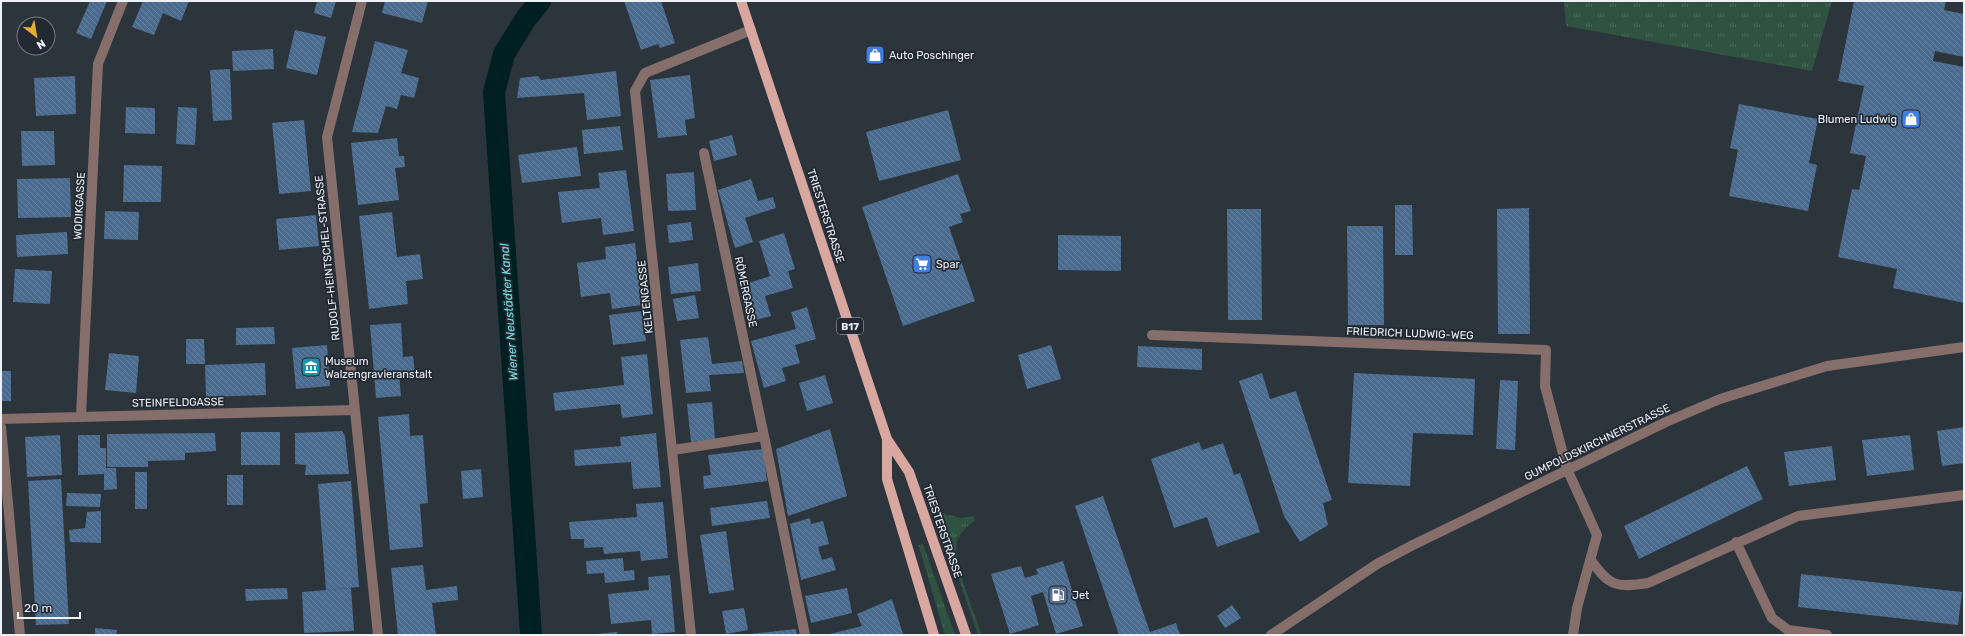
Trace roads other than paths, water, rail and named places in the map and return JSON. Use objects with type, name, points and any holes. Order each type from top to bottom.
[{"type":"main road","name":"TRIESTERSTRASSE","points":[[741,1],[887,439],[909,472],[966,635]]},
{"type":"main road","name":"TRIESTERSTRASSE","points":[[887,439],[887,479],[934,635]]},
{"type":"street","name":"WODIKGASSE","points":[[81,416],[98,64],[123,1]]},
{"type":"street","name":"RUDOLF-HEINTSCHEL-STRASSE","points":[[362,1],[327,137],[378,635]]},
{"type":"street","name":"KELTENGASSE","points":[[691,635],[636,91],[645,73],[751,30]]},
{"type":"street","name":"RÖMERGASSE","points":[[704,153],[805,635]]},
{"type":"street","name":"FRIEDRICH LUDWIG-WEG","points":[[1152,335],[1546,350],[1545,386],[1566,469]]},
{"type":"street","name":"GUMPOLDSKIRCHNERSTRASSE","points":[[1271,635],[1377,564],[1566,469],[1707,405],[1776,380],[1827,366],[1964,347]]},
{"type":"street","name":"STEINFELDGASSE","points":[[1,419],[355,410]]},
{"type":"street","points":[[1,428],[20,635]]},
{"type":"street","points":[[673,450],[764,436]]},
{"type":"street","points":[[1566,469],[1597,536],[1577,608],[1573,635]]},
{"type":"street","points":[[1591,560],[1600,574],[1610,583],[1628,586],[1648,583],[1736,542],[1798,516],[1964,495]]},
{"type":"street","points":[[1736,542],[1772,618],[1788,630],[1827,635]]},
{"type":"waterway","name":"Wiener Neustädter Kanal","points":[[531,635],[494,92],[504,54],[525,20],[540,1]]},
{"type":"place","name":"Auto Poschinger","points":[[875,55]]},
{"type":"place","name":"Blumen Ludwig","points":[[1911,119]]},
{"type":"place","name":"Spar","points":[[922,264]]},
{"type":"place","name":"Museum Walzengravieranstalt","points":[[311,367]]},
{"type":"place","name":"Jet","points":[[1058,595]]}]
